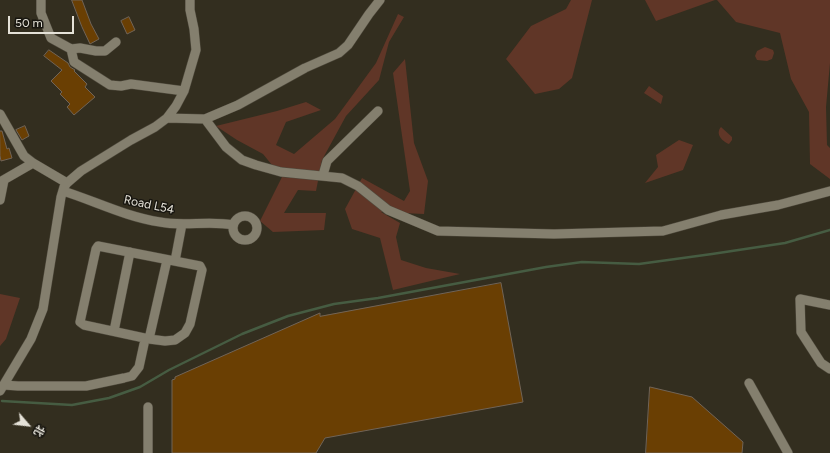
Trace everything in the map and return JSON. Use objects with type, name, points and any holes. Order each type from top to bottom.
[{"type":"street","points":[[41,0],[42,13],[51,38],[71,49],[80,48],[96,52],[104,51],[116,42]]},
{"type":"street","points":[[2,388],[31,339],[43,309],[65,187],[81,171],[155,127],[167,118],[176,106],[184,91],[196,50],[190,0]]},
{"type":"street","points":[[167,118],[205,119],[238,105],[305,68],[338,53],[348,45],[380,0]]},
{"type":"street","points":[[71,49],[74,62],[110,85],[122,86],[131,84],[184,91]]},
{"type":"street","points":[[323,175],[327,160],[378,111]]},
{"type":"street","name":"Road L54","points":[[0,114],[24,156],[65,187],[90,200],[116,211],[160,222],[182,224],[224,223],[233,225]]},
{"type":"street","points":[[205,119],[226,147],[242,160],[281,172],[342,178],[358,186],[388,210],[438,231],[554,234],[663,230],[721,215],[778,205],[830,191]]},
{"type":"street","points":[[0,200],[2,181],[33,163]]},
{"type":"street","points":[[2,388],[18,386],[86,386],[132,376],[139,367],[182,224]]},
{"type":"street","points":[[98,246],[130,252],[200,266],[202,270],[190,324],[185,333],[175,340],[147,341],[114,331],[84,325],[80,322],[96,249],[98,246]]},
{"type":"street","points":[[114,331],[130,252]]},
{"type":"street","points":[[830,305],[800,299],[801,332],[821,363],[830,369]]},
{"type":"street","points":[[749,383],[788,453]]},
{"type":"street","points":[[148,407],[148,453]]},
{"type":"shaded area","points":[[571,0],[592,0],[572,78],[559,89],[535,94],[506,59],[531,26],[566,9]]},
{"type":"shaded area","points":[[645,0],[715,0],[656,21]]},
{"type":"shaded area","points":[[717,0],[830,0],[830,63],[826,107],[827,145],[830,148],[830,179],[810,164],[809,112],[791,79],[780,33],[736,22]]},
{"type":"shaded area","points":[[398,14],[404,17],[389,42],[379,80],[346,116],[322,160],[316,191],[298,190],[284,213],[326,213],[324,230],[273,232],[260,221],[282,177],[296,178],[272,165],[263,154],[237,140],[216,126],[277,111],[306,102],[321,110],[286,122],[276,145],[294,154],[335,119],[376,63]]},
{"type":"shaded area","points":[[765,47],[773,50],[774,53],[772,59],[767,61],[757,60],[755,56],[757,51]]},
{"type":"shaded area","points":[[405,59],[414,143],[428,181],[424,214],[381,212],[400,223],[396,237],[401,260],[426,268],[460,274],[393,290],[380,238],[352,229],[345,209],[362,178],[404,201],[410,191],[393,73]]},
{"type":"shaded area","points":[[649,86],[663,96],[661,104],[644,93]]},
{"type":"shaded area","points":[[721,127],[732,137],[729,144],[719,135],[719,130]]},
{"type":"shaded area","points":[[679,140],[693,145],[683,170],[645,183],[658,167],[656,155]]},
{"type":"shaded area","points":[[0,294],[20,298],[6,339],[0,346]]},
{"type":"building","points":[[72,0],[82,0],[91,24],[99,39],[90,44],[82,27]]},
{"type":"building","points":[[129,17],[135,30],[127,34],[121,21]]},
{"type":"building","points":[[49,50],[68,63],[70,67],[75,70],[74,71],[87,84],[85,87],[95,97],[74,115],[67,107],[70,104],[60,94],[62,92],[51,81],[62,70],[44,56]]},
{"type":"building","points":[[25,126],[29,136],[22,140],[16,130]]},
{"type":"building","points":[[0,131],[2,131],[7,149],[9,148],[12,158],[1,161],[0,156]]},
{"type":"building","points":[[501,283],[523,402],[325,438],[316,453],[172,453],[172,380],[175,379],[175,377],[320,313],[320,316]]},
{"type":"building","points":[[650,387],[692,397],[743,442],[742,453],[646,453]]},
{"type":"waterway","points":[[2,401],[72,405],[109,398],[140,387],[169,370],[242,334],[288,316],[334,304],[378,298],[546,267],[582,262],[639,264],[712,254],[785,243],[830,230]]}]
